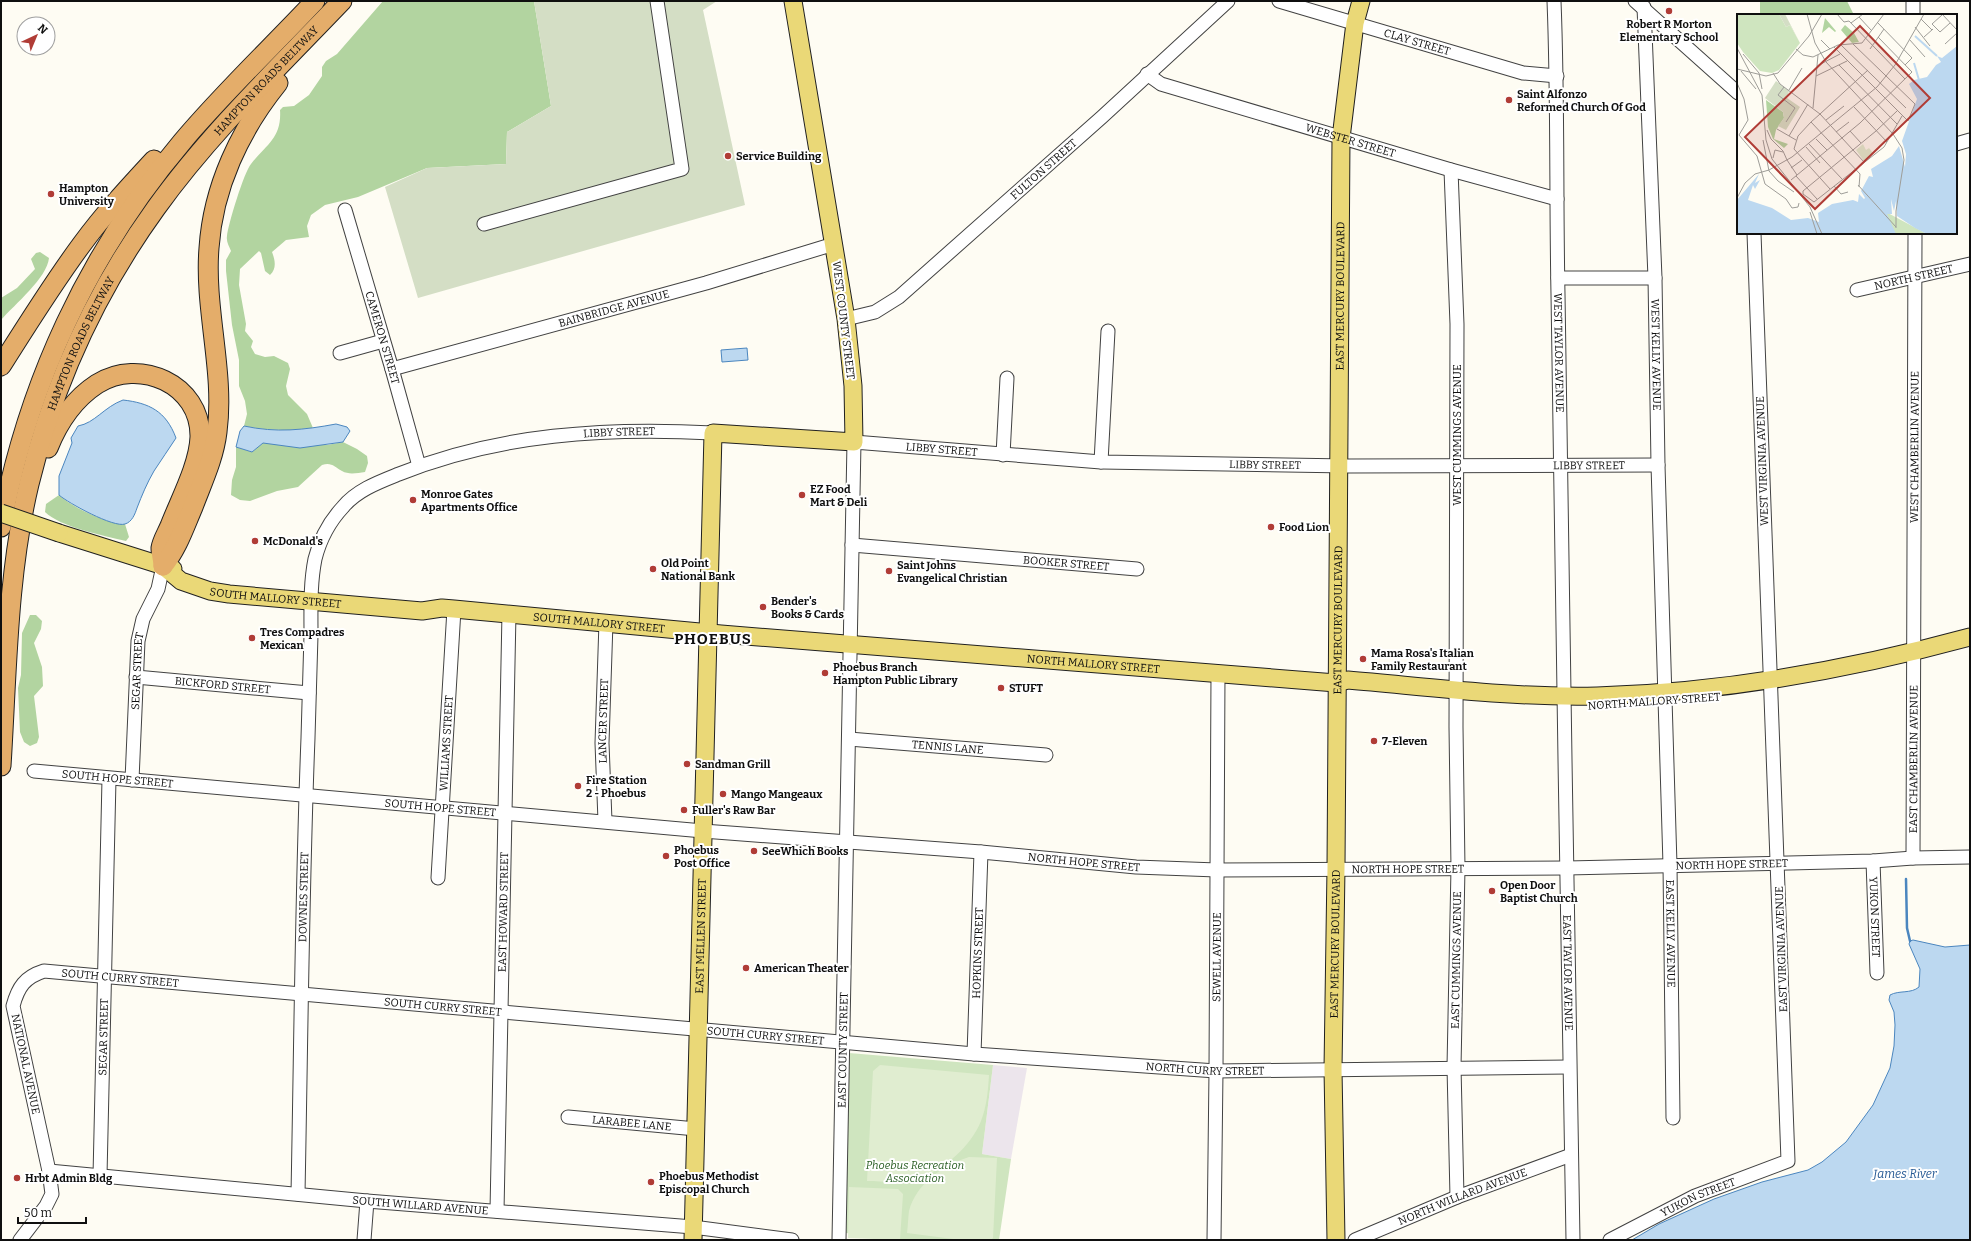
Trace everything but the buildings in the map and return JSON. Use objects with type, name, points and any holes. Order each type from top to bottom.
[{"type":"highway","name":"HAMPTON ROADS BELTWAY","points":[[1,527],[7,494],[32,404],[60,334],[88,278],[107,246],[158,171],[182,141],[316,1]]},
{"type":"highway","name":"HAMPTON ROADS BELTWAY","points":[[1,766],[9,631],[16,556],[29,485],[48,417],[68,362],[89,318],[128,250],[155,208],[194,159],[229,120],[342,1]]},
{"type":"highway","points":[[163,566],[174,553],[201,486],[215,446],[217,432],[218,391],[209,306],[208,266],[211,228],[221,184],[235,150],[266,100],[277,84],[321,37],[346,1]]},
{"type":"highway","points":[[1,366],[62,271],[105,215],[228,81],[277,41]]},
{"type":"highway","points":[[9,631],[20,587],[34,496],[43,462],[50,444],[64,416],[79,398],[97,384],[118,375],[128,373],[147,374],[164,379],[181,392],[189,401],[198,420],[200,438],[199,449],[161,548],[163,566]]},
{"type":"highway","points":[[1,488],[7,462],[24,430]]},
{"type":"main road","name":"WEST COUNTY STREET","points":[[793,1],[846,319],[852,375],[854,442]]},
{"type":"main road","name":"EAST MERCURY BOULEVARD","points":[[1336,1240],[1333,1069],[1336,868],[1336,682],[1341,138],[1355,23],[1360,1]]},
{"type":"main road","name":"LIBBY STREET","points":[[713,433],[854,442]]},
{"type":"main road","name":"EAST MELLEN STREET","points":[[693,1234],[713,433]]},
{"type":"main road","name":"SOUTH MALLORY STREET","points":[[1,513],[163,566],[181,581],[210,591],[248,596],[312,596],[422,611],[448,608],[709,632],[851,643]]},
{"type":"main road","name":"NORTH MALLORY STREET","points":[[1914,656],[1970,637]]},
{"type":"main road","name":"NORTH MALLORY STREET","points":[[851,643],[1218,674],[1336,682],[1348,690],[1565,700],[1717,697],[1914,656],[1970,647]]},
{"type":"street","points":[[484,224],[682,168],[657,1]]},
{"type":"street","name":"FULTON STREET","points":[[846,319],[875,312],[895,300],[1102,117],[1228,1]]},
{"type":"street","name":"CLAY STREET","points":[[1279,1],[1522,73],[1557,76]]},
{"type":"street","name":"WEST TAYLOR AVENUE","points":[[1554,1],[1557,76],[1558,278],[1565,700]]},
{"type":"street","points":[[1913,1],[1913,14]]},
{"type":"street","points":[[1640,4],[1737,92]]},
{"type":"street","name":"WEST KELLY AVENUE","points":[[1640,4],[1655,278],[1664,697]]},
{"type":"street","name":"WEBSTER STREET","points":[[1147,74],[1161,84],[1451,170],[1557,199]]},
{"type":"street","points":[[1957,144],[1970,140]]},
{"type":"street","name":"WEST CUMMINGS AVENUE","points":[[1451,170],[1457,324],[1456,694]]},
{"type":"street","name":"CAMERON STREET","points":[[345,210],[419,466]]},
{"type":"street","name":"WEST VIRGINIA AVENUE","points":[[1754,234],[1769,685]]},
{"type":"street","name":"WEST CHAMBERLIN AVENUE","points":[[1914,656],[1915,234]]},
{"type":"street","name":"BAINBRIDGE AVENUE","points":[[392,369],[700,285],[834,244]]},
{"type":"street","name":"NORTH STREET","points":[[1857,290],[1970,264]]},
{"type":"street","points":[[1558,278],[1655,278]]},
{"type":"street","points":[[1101,462],[1108,331]]},
{"type":"street","points":[[340,354],[383,341]]},
{"type":"street","points":[[1003,455],[1008,378]]},
{"type":"street","name":"LIBBY STREET","points":[[312,596],[315,560],[320,541],[329,525],[345,504],[369,486],[419,466],[480,449],[530,439],[585,432],[647,429],[713,433]]},
{"type":"street","name":"LIBBY STREET","points":[[854,442],[1101,462],[1457,466],[1658,465]]},
{"type":"street","name":"WEST COUNTY STREET","points":[[851,643],[854,442]]},
{"type":"street","name":"BOOKER STREET","points":[[852,545],[1137,569]]},
{"type":"street","name":"SEGAR STREET","points":[[132,780],[136,677],[140,630],[145,613],[158,589],[163,566]]},
{"type":"street","name":"DOWNES STREET","points":[[298,1194],[306,795],[312,596]]},
{"type":"street","name":"WILLIAMS STREET","points":[[438,878],[442,807],[448,608]]},
{"type":"street","name":"EAST HOWARD STREET","points":[[497,1211],[508,613]]},
{"type":"street","name":"LANCER STREET","points":[[605,821],[602,743],[606,622]]},
{"type":"street","name":"EAST COUNTY STREET","points":[[839,1240],[851,643]]},
{"type":"street","name":"EAST CHAMBERLIN AVENUE","points":[[1913,858],[1914,656]]},
{"type":"street","name":"SEWELL AVENUE","points":[[1214,1240],[1218,870],[1218,674]]},
{"type":"street","name":"BICKFORD STREET","points":[[136,677],[309,693]]},
{"type":"street","name":"EAST VIRGINIA AVENUE","points":[[1769,685],[1778,863],[1788,1160]]},
{"type":"street","name":"EAST CUMMINGS AVENUE","points":[[1456,694],[1458,868],[1454,1067],[1457,1197]]},
{"type":"street","name":"EAST KELLY AVENUE","points":[[1664,697],[1670,865],[1673,1118]]},
{"type":"street","name":"EAST TAYLOR AVENUE","points":[[1565,700],[1569,1067],[1573,1240]]},
{"type":"street","name":"TENNIS LANE","points":[[849,739],[1046,755]]},
{"type":"street","name":"SOUTH HOPE STREET","points":[[34,771],[109,779],[504,812],[703,831],[846,842]]},
{"type":"street","name":"SEGAR STREET","points":[[100,1176],[109,779]]},
{"type":"street","name":"NORTH HOPE STREET","points":[[846,842],[981,852],[1136,867],[1218,870],[1336,868],[1567,868],[1873,861],[1913,858],[1970,857]]},
{"type":"street","name":"HOPKINS STREET","points":[[974,1054],[981,852]]},
{"type":"street","name":"YUKON STREET","points":[[1873,861],[1877,973]]},
{"type":"street","name":"SOUTH CURRY STREET","points":[[44,971],[842,1042]]},
{"type":"street","name":"NATIONAL AVENUE","points":[[20,1240],[46,1206],[52,1194],[49,1171],[13,1006],[16,993],[22,983],[33,975],[44,971]]},
{"type":"street","name":"NORTH CURRY STREET","points":[[842,1042],[974,1054],[1216,1071],[1454,1067],[1569,1067]]},
{"type":"street","name":"LARABEE LANE","points":[[568,1118],[696,1129]]},
{"type":"street","name":"NORTH WILLARD AVENUE","points":[[1355,1240],[1457,1197],[1571,1155]]},
{"type":"street","name":"YUKON STREET","points":[[1610,1240],[1695,1196],[1788,1160]]},
{"type":"street","name":"SOUTH WILLARD AVENUE","points":[[49,1171],[367,1201],[497,1211],[693,1234],[792,1240]]},
{"type":"street","points":[[364,1240],[367,1201]]},
{"type":"shaded area","points":[[993,1065],[1027,1068],[1011,1159],[982,1154]]},
{"type":"green space","points":[[383,1],[534,1],[551,106],[507,132],[506,164],[427,168],[358,197],[325,205],[311,215],[307,226],[309,237],[286,240],[272,252],[275,261],[274,270],[270,275],[265,271],[261,253],[259,251],[240,269],[239,285],[246,324],[245,331],[253,341],[251,347],[255,354],[265,357],[274,356],[288,363],[290,369],[286,386],[288,395],[307,414],[313,428],[278,430],[244,426],[247,414],[245,401],[239,386],[239,360],[232,325],[226,260],[231,251],[227,242],[230,221],[244,177],[251,164],[276,134],[280,120],[280,110],[283,107],[294,106],[309,95],[322,76],[322,67],[326,61],[337,54]]},
{"type":"green space","points":[[534,1],[717,1],[703,10],[745,205],[418,298],[385,187],[427,168],[506,164],[507,132],[551,106]]},
{"type":"green space","points":[[1760,1],[1847,1],[1854,14],[1760,14]]},
{"type":"green space","points":[[40,252],[49,258],[43,274],[1,320],[1,298],[17,288],[35,269],[31,259],[36,253]]},
{"type":"green space","points":[[343,442],[367,456],[368,463],[365,472],[347,473],[333,465],[325,464],[298,487],[277,491],[250,501],[240,500],[231,495],[232,480],[236,467],[236,447],[252,452],[263,443],[327,445]]},
{"type":"green space","points":[[59,495],[72,505],[90,514],[109,521],[125,524],[129,537],[126,541],[95,534],[61,522],[52,517],[45,512],[46,504]]},
{"type":"green space","points":[[30,615],[36,615],[42,621],[41,629],[34,643],[42,667],[43,686],[34,696],[39,737],[37,743],[30,746],[24,742],[20,732],[18,688],[21,675],[22,633]]},
{"type":"green space","name":"Phoebus Recreation Association","points":[[849,1053],[993,1065],[982,1154],[1011,1159],[999,1240],[898,1240],[846,1233]]},
{"type":"green space","points":[[880,1065],[989,1075],[985,1110],[977,1130],[971,1139],[956,1156],[947,1163],[929,1174],[913,1180],[900,1182],[867,1181],[873,1071]]},
{"type":"green space","points":[[969,1157],[997,1158],[993,1238],[991,1240],[961,1240],[907,1233],[909,1211],[918,1192],[924,1184],[940,1170]]},
{"type":"green space","points":[[849,1187],[898,1189],[903,1194],[900,1240],[848,1238]]},
{"type":"water","points":[[747,348],[748,360],[722,362],[721,350]]},
{"type":"water","points":[[123,400],[141,403],[156,410],[167,421],[176,438],[151,476],[133,518],[130,522],[119,524],[91,514],[59,495],[59,476],[72,443],[71,438],[78,426],[90,422],[116,403]]},
{"type":"water","points":[[336,424],[347,427],[350,431],[343,442],[300,448],[263,443],[252,452],[236,447],[240,431],[244,426],[290,430]]},
{"type":"water","name":"James River","points":[[1913,940],[1945,947],[1970,945],[1970,1240],[1632,1240],[1659,1224],[1714,1199],[1762,1182],[1808,1170],[1822,1162],[1846,1142],[1873,1105],[1890,1068],[1894,1046],[1895,1025],[1894,1012],[1889,1000],[1890,995],[1919,987],[1920,969],[1909,944],[1910,941]]},
{"type":"waterway","points":[[1906,879],[1907,928],[1910,941]]},
{"type":"place","name":"Robert R Morton Elementary School","points":[[1669,11]]},
{"type":"place","name":"Saint Alfonzo Reformed Church Of God","points":[[1509,100]]},
{"type":"place","name":"Service Building","points":[[728,156]]},
{"type":"place","name":"Hampton University","points":[[51,194]]},
{"type":"place","name":"EZ Food Mart & Deli","points":[[802,495]]},
{"type":"place","name":"Monroe Gates Apartments Office","points":[[413,500]]},
{"type":"place","name":"Food Lion","points":[[1271,527]]},
{"type":"place","name":"McDonald's","points":[[255,541]]},
{"type":"place","name":"Old Point National Bank","points":[[653,569]]},
{"type":"place","name":"Saint Johns Evangelical Christian","points":[[889,571]]},
{"type":"place","name":"Bender's Books & Cards","points":[[763,607]]},
{"type":"place","name":"Tres Compadres Mexican","points":[[252,638]]},
{"type":"place","name":"Mama Rosa's Italian Family Restaurant","points":[[1363,659]]},
{"type":"place","name":"Phoebus Branch Hampton Public Library","points":[[825,673]]},
{"type":"place","name":"STUFT","points":[[1001,688]]},
{"type":"place","name":"7-Eleven","points":[[1374,741]]},
{"type":"place","name":"Sandman Grill","points":[[687,764]]},
{"type":"place","name":"Fire Station 2 - Phoebus","points":[[578,786]]},
{"type":"place","name":"Mango Mangeaux","points":[[723,794]]},
{"type":"place","name":"Fuller's Raw Bar","points":[[684,810]]},
{"type":"place","name":"SeeWhich Books","points":[[754,851]]},
{"type":"place","name":"Phoebus Post Office","points":[[666,856]]},
{"type":"place","name":"Open Door Baptist Church","points":[[1492,891]]},
{"type":"place","name":"American Theater","points":[[746,968]]},
{"type":"place","name":"Hrbt Admin Bldg","points":[[17,1178]]},
{"type":"place","name":"Phoebus Methodist Episcopal Church","points":[[651,1182]]},
{"type":"district","name":"PHOEBUS","points":[[713,639]]}]
